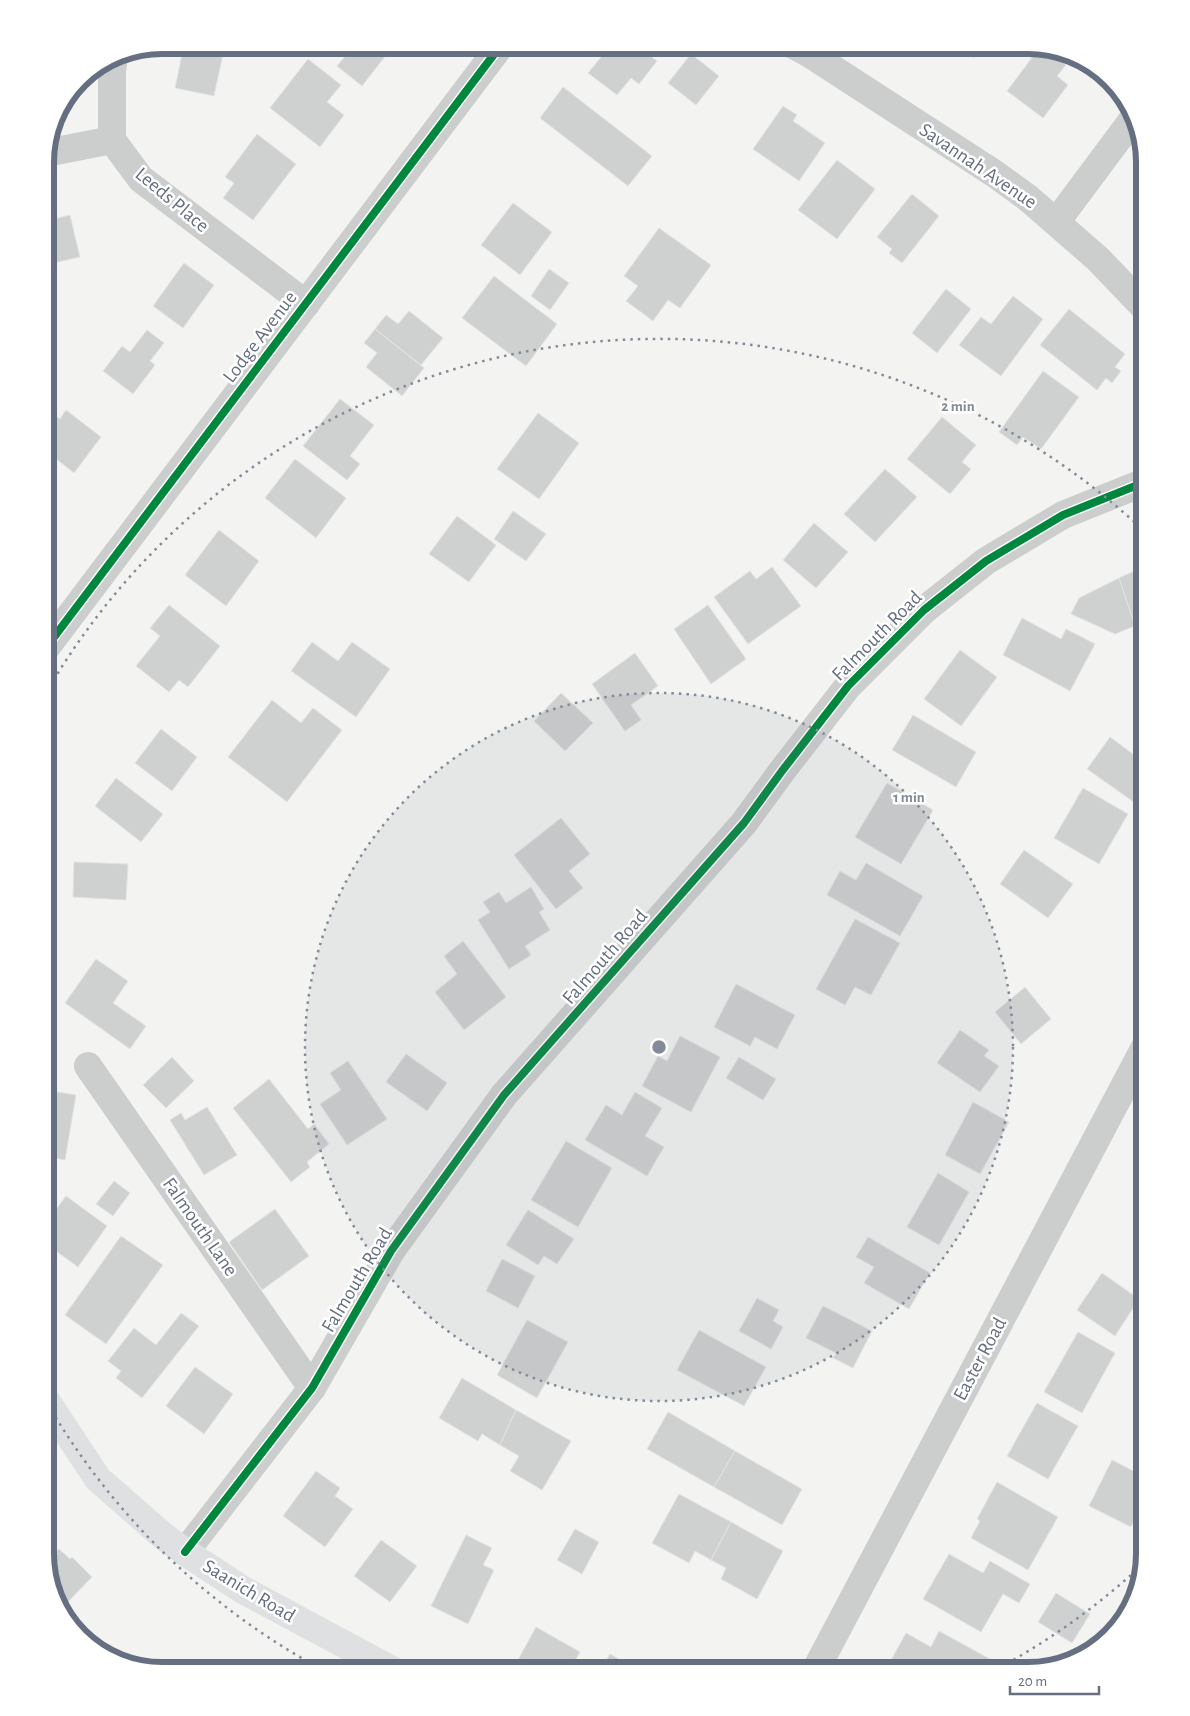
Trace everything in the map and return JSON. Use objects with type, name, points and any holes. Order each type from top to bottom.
[{"type":"main road","name":"Saanich Road","points":[[54,1413],[98,1479],[185,1552],[243,1590],[377,1662]]},
{"type":"street","name":"Lodge Avenue","points":[[54,637],[494,54]]},
{"type":"street","name":"Savannah Avenue","points":[[810,54],[995,174],[1028,198],[1098,258],[1136,298]]},
{"type":"street","points":[[55,151],[112,140],[113,66]]},
{"type":"street","points":[[1056,221],[1129,125]]},
{"type":"street","name":"Leeds Place","points":[[112,140],[141,179],[306,304]]},
{"type":"street","name":"Falmouth Road","points":[[185,1552],[312,1388],[391,1251],[504,1095],[744,824],[782,770],[848,686],[924,610],[986,561],[1063,515],[1136,486]]},
{"type":"street","name":"Easter Road","points":[[820,1662],[1136,1065]]},
{"type":"street","name":"Falmouth Lane","points":[[88,1066],[312,1388]]},
{"type":"building","points":[[182,54],[223,54],[214,96],[175,88]]},
{"type":"building","points":[[347,54],[387,54],[362,86],[337,66]]},
{"type":"building","points":[[599,54],[648,54],[657,61],[639,84],[631,78],[617,95],[588,73],[602,56]]},
{"type":"building","points":[[691,54],[719,76],[696,105],[668,83]]},
{"type":"building","points":[[969,54],[977,54],[974,58]]},
{"type":"building","points":[[1035,54],[1055,57],[1066,65],[1057,76],[1068,85],[1043,118],[1007,91]]},
{"type":"building","points":[[308,59],[341,85],[327,102],[344,115],[320,147],[270,108]]},
{"type":"building","points":[[563,87],[652,156],[628,186],[540,118]]},
{"type":"building","points":[[783,106],[797,115],[793,121],[825,143],[799,181],[753,149]]},
{"type":"building","points":[[257,134],[296,164],[253,220],[223,198],[234,183],[225,177]]},
{"type":"building","points":[[837,160],[875,189],[837,239],[798,210]]},
{"type":"building","points":[[912,194],[939,216],[902,263],[889,253],[892,249],[877,237]]},
{"type":"building","points":[[513,203],[552,232],[520,275],[481,245]]},
{"type":"building","points":[[70,215],[80,257],[54,263],[54,219]]},
{"type":"building","points":[[659,228],[711,265],[680,308],[668,300],[653,321],[626,301],[638,286],[624,276]]},
{"type":"building","points":[[184,263],[214,285],[183,328],[153,306]]},
{"type":"building","points":[[549,269],[569,283],[550,310],[531,296]]},
{"type":"building","points":[[494,276],[557,324],[526,366],[462,318]]},
{"type":"building","points":[[946,289],[971,309],[937,353],[912,333]]},
{"type":"building","points":[[1013,296],[1043,319],[1001,376],[959,345],[981,317],[991,324]]},
{"type":"building","points":[[1069,309],[1125,354],[1115,367],[1121,371],[1112,383],[1106,378],[1097,390],[1040,345]]},
{"type":"building","points":[[409,311],[443,338],[421,365],[375,329],[386,315],[398,324]]},
{"type":"building","points":[[375,329],[424,368],[402,396],[366,367],[377,353],[364,343]]},
{"type":"building","points":[[147,330],[164,343],[150,361],[155,365],[133,394],[103,371],[122,346],[130,352]]},
{"type":"building","points":[[1043,371],[1079,397],[1041,449],[1023,437],[1017,445],[999,432]]},
{"type":"building","points":[[340,399],[374,425],[350,456],[360,464],[347,480],[303,446]]},
{"type":"building","points":[[66,410],[101,437],[74,473],[54,457],[54,414],[60,419]]},
{"type":"building","points":[[538,413],[579,443],[539,499],[497,469]]},
{"type":"building","points":[[942,417],[976,445],[962,462],[971,469],[950,494],[907,459]]},
{"type":"building","points":[[295,459],[346,498],[316,538],[265,498]]},
{"type":"building","points":[[885,469],[917,497],[875,542],[844,514]]},
{"type":"building","points":[[513,511],[546,534],[526,561],[494,539]]},
{"type":"building","points":[[457,516],[496,545],[469,582],[429,554]]},
{"type":"building","points":[[814,523],[848,552],[816,588],[783,560]]},
{"type":"building","points":[[219,530],[259,561],[226,606],[185,575]]},
{"type":"building","points":[[772,567],[801,606],[748,644],[714,597],[750,571],[756,579]]},
{"type":"building","points":[[1136,570],[1135,626],[1119,578]]},
{"type":"building","points":[[1119,578],[1135,626],[1115,634],[1071,614],[1079,598]]},
{"type":"building","points":[[169,605],[220,646],[188,687],[179,680],[169,692],[136,666],[160,636],[150,628]]},
{"type":"building","points":[[708,605],[746,659],[711,684],[674,629]]},
{"type":"building","points":[[1022,618],[1061,639],[1066,629],[1095,644],[1070,691],[1003,655]]},
{"type":"building","points":[[312,642],[338,661],[352,642],[390,669],[356,717],[291,671]]},
{"type":"building","points":[[960,650],[997,677],[961,726],[924,699]]},
{"type":"building","points":[[635,653],[658,686],[631,705],[641,720],[625,731],[592,684]]},
{"type":"building","points":[[561,693],[593,723],[565,751],[534,721]]},
{"type":"building","points":[[272,700],[301,723],[313,708],[342,730],[287,802],[228,757]]},
{"type":"building","points":[[913,715],[976,752],[956,787],[892,750]]},
{"type":"building","points":[[161,729],[197,757],[172,791],[135,763]]},
{"type":"building","points":[[1110,737],[1136,756],[1136,804],[1087,769]]},
{"type":"building","points":[[116,778],[163,814],[141,842],[95,806]]},
{"type":"building","points":[[887,783],[933,810],[901,864],[855,837]]},
{"type":"building","points":[[1083,788],[1128,814],[1099,864],[1054,838]]},
{"type":"building","points":[[561,818],[590,854],[569,871],[583,888],[556,909],[514,855]]},
{"type":"building","points":[[1024,850],[1073,884],[1048,918],[1000,884]]},
{"type":"building","points":[[74,862],[128,864],[126,900],[73,897]]},
{"type":"building","points":[[866,863],[923,896],[900,936],[827,895],[840,871],[856,880]]},
{"type":"building","points":[[531,887],[544,909],[539,912],[550,930],[525,946],[531,955],[509,969],[478,920],[490,912],[483,902],[499,892],[506,903]]},
{"type":"building","points":[[855,919],[900,943],[871,995],[855,987],[845,1005],[816,989]]},
{"type":"building","points":[[463,941],[506,997],[464,1030],[435,992],[457,974],[444,956]]},
{"type":"building","points":[[96,959],[128,981],[113,1003],[146,1026],[130,1049],[65,1003]]},
{"type":"building","points":[[736,984],[795,1015],[777,1049],[755,1037],[750,1046],[714,1027]]},
{"type":"building","points":[[1025,987],[1051,1019],[1021,1044],[995,1012]]},
{"type":"building","points":[[960,1030],[989,1050],[984,1056],[999,1066],[980,1092],[937,1063]]},
{"type":"building","points":[[680,1036],[720,1057],[691,1112],[642,1086],[658,1056],[667,1061]]},
{"type":"building","points":[[406,1054],[447,1083],[427,1111],[386,1082]]},
{"type":"building","points":[[172,1057],[194,1081],[166,1108],[143,1085]]},
{"type":"building","points":[[739,1057],[776,1079],[763,1100],[726,1078]]},
{"type":"building","points":[[348,1061],[387,1119],[347,1145],[320,1104],[341,1090],[330,1073]]},
{"type":"building","points":[[269,1079],[308,1129],[314,1124],[329,1144],[307,1162],[310,1167],[291,1182],[233,1108]]},
{"type":"building","points":[[54,1091],[76,1095],[65,1160],[54,1158]]},
{"type":"building","points":[[635,1092],[662,1108],[645,1136],[664,1147],[647,1176],[585,1140],[606,1105],[622,1115]]},
{"type":"building","points":[[973,1102],[1009,1122],[980,1174],[945,1155]]},
{"type":"building","points":[[207,1107],[237,1155],[204,1175],[170,1120],[181,1113],[185,1120]]},
{"type":"building","points":[[566,1141],[612,1168],[578,1227],[531,1200]]},
{"type":"building","points":[[938,1173],[969,1192],[939,1245],[907,1227]]},
{"type":"building","points":[[114,1181],[130,1193],[113,1216],[96,1204]]},
{"type":"building","points":[[66,1196],[107,1226],[78,1267],[54,1250],[54,1213]]},
{"type":"building","points":[[275,1209],[309,1256],[262,1290],[229,1242]]},
{"type":"building","points":[[528,1210],[574,1239],[557,1264],[544,1256],[538,1265],[506,1245]]},
{"type":"building","points":[[121,1236],[163,1265],[106,1344],[65,1315]]},
{"type":"building","points":[[868,1237],[930,1273],[909,1309],[864,1283],[874,1267],[856,1257]]},
{"type":"building","points":[[502,1259],[535,1276],[518,1308],[486,1291]]},
{"type":"building","points":[[1102,1273],[1136,1297],[1136,1304],[1115,1336],[1077,1310]]},
{"type":"building","points":[[757,1298],[779,1310],[773,1321],[783,1327],[771,1349],[739,1331]]},
{"type":"building","points":[[823,1306],[872,1331],[853,1368],[833,1358],[836,1353],[806,1338]]},
{"type":"building","points":[[181,1313],[199,1326],[142,1398],[116,1378],[121,1371],[108,1361],[134,1328],[156,1345]]},
{"type":"building","points":[[527,1320],[568,1342],[537,1398],[497,1375]]},
{"type":"building","points":[[699,1330],[766,1367],[744,1406],[677,1370]]},
{"type":"building","points":[[1078,1332],[1115,1353],[1082,1413],[1044,1392]]},
{"type":"building","points":[[195,1367],[233,1394],[204,1434],[166,1406]]},
{"type":"building","points":[[462,1378],[516,1410],[500,1445],[482,1434],[478,1441],[439,1418]]},
{"type":"building","points":[[1037,1403],[1078,1426],[1048,1479],[1007,1456]]},
{"type":"building","points":[[516,1410],[571,1441],[542,1490],[510,1471],[519,1456],[500,1445]]},
{"type":"building","points":[[668,1412],[735,1451],[714,1487],[647,1449]]},
{"type":"building","points":[[735,1451],[802,1489],[782,1525],[714,1487]]},
{"type":"building","points":[[1112,1460],[1136,1472],[1136,1517],[1131,1527],[1089,1506]]},
{"type":"building","points":[[316,1471],[340,1488],[335,1496],[353,1509],[325,1547],[283,1516]]},
{"type":"building","points":[[997,1482],[1058,1517],[1028,1570],[971,1538],[980,1521],[977,1519]]},
{"type":"building","points":[[679,1494],[731,1522],[711,1560],[695,1551],[689,1563],[652,1543]]},
{"type":"building","points":[[731,1522],[783,1551],[757,1599],[721,1579],[726,1568],[711,1560]]},
{"type":"building","points":[[575,1529],[599,1542],[582,1574],[557,1560]]},
{"type":"building","points":[[466,1535],[492,1548],[483,1565],[494,1570],[468,1624],[431,1606]]},
{"type":"building","points":[[381,1540],[417,1566],[390,1602],[354,1576]]},
{"type":"building","points":[[59,1549],[70,1559],[72,1557],[92,1577],[66,1604],[57,1582],[54,1554]]},
{"type":"building","points":[[949,1554],[983,1573],[990,1561],[1030,1584],[1019,1603],[1003,1594],[981,1632],[923,1599]]},
{"type":"building","points":[[1056,1593],[1090,1614],[1072,1643],[1038,1622]]},
{"type":"building","points":[[536,1627],[580,1652],[574,1662],[517,1662]]},
{"type":"building","points":[[939,1631],[995,1662],[890,1662],[906,1633],[931,1647]]},
{"type":"building","points":[[610,1654],[624,1662],[605,1662]]},
{"type":"cycle path","points":[[54,637],[494,54]]},
{"type":"cycle path","points":[[185,1552],[312,1388],[391,1251],[504,1095],[744,823],[848,686],[924,610],[986,561],[1063,515],[1136,486]]}]
